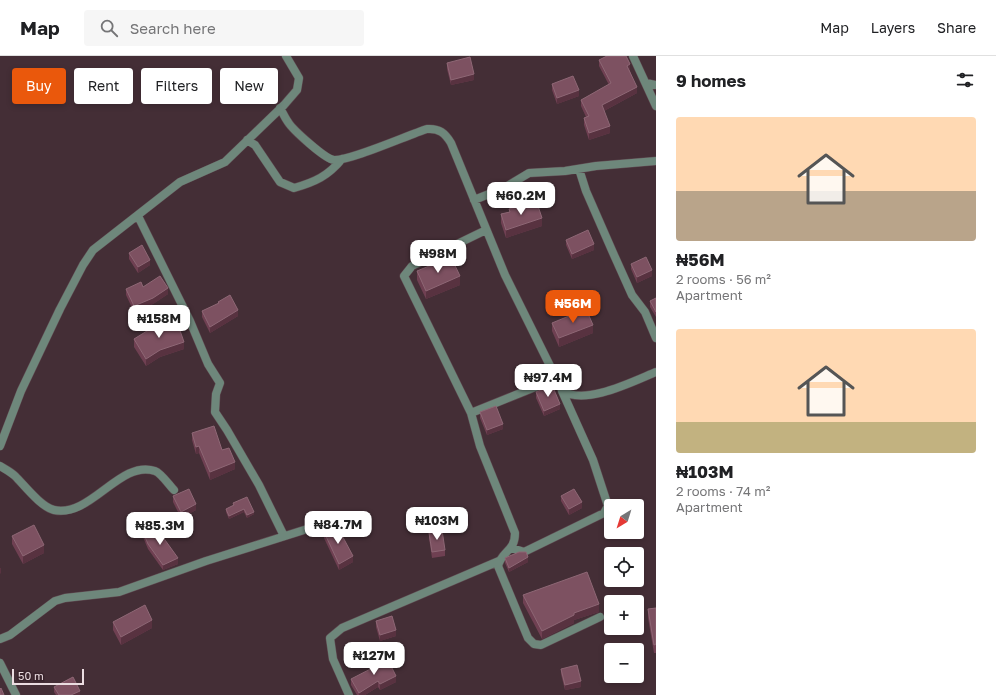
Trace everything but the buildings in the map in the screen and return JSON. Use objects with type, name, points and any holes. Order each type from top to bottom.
[{"type":"street","points":[[0,446],[21,391],[83,265],[94,250],[180,182],[225,162],[280,108],[297,90],[299,78],[286,56]]},
{"type":"street","points":[[633,56],[656,106]]},
{"type":"street","points":[[646,84],[656,85]]},
{"type":"street","points":[[280,108],[296,132],[323,156],[335,160],[342,160],[427,129],[435,129],[446,135],[449,139],[505,276],[555,379],[562,390],[593,460],[608,506],[604,513],[524,552],[512,548]]},
{"type":"street","points":[[247,140],[255,145],[280,182],[294,188],[308,184],[331,172],[342,160]]},
{"type":"street","points":[[474,200],[504,188],[529,173],[656,161]]},
{"type":"street","points":[[579,169],[586,191],[632,295],[644,312],[656,338]]},
{"type":"street","points":[[138,216],[190,320],[208,364],[220,383],[216,394],[215,412],[259,485],[284,536]]},
{"type":"street","points":[[349,695],[333,659],[330,638],[342,628],[499,561],[512,548],[515,542],[514,533],[480,446],[471,413],[404,276],[412,266],[486,230]]},
{"type":"street","points":[[562,390],[567,394],[583,396],[622,386],[656,372]]},
{"type":"street","points":[[471,413],[555,379]]},
{"type":"street","points":[[0,466],[14,475],[35,497],[52,510],[68,511],[92,499],[116,481],[142,468],[156,471],[174,490]]},
{"type":"street","points":[[0,639],[10,635],[55,601],[65,598],[108,595],[119,592],[342,518]]},
{"type":"street","points":[[499,561],[498,566],[502,577],[528,638],[534,644],[541,645],[600,617]]},
{"type":"street","points":[[0,663],[16,695]]}]
